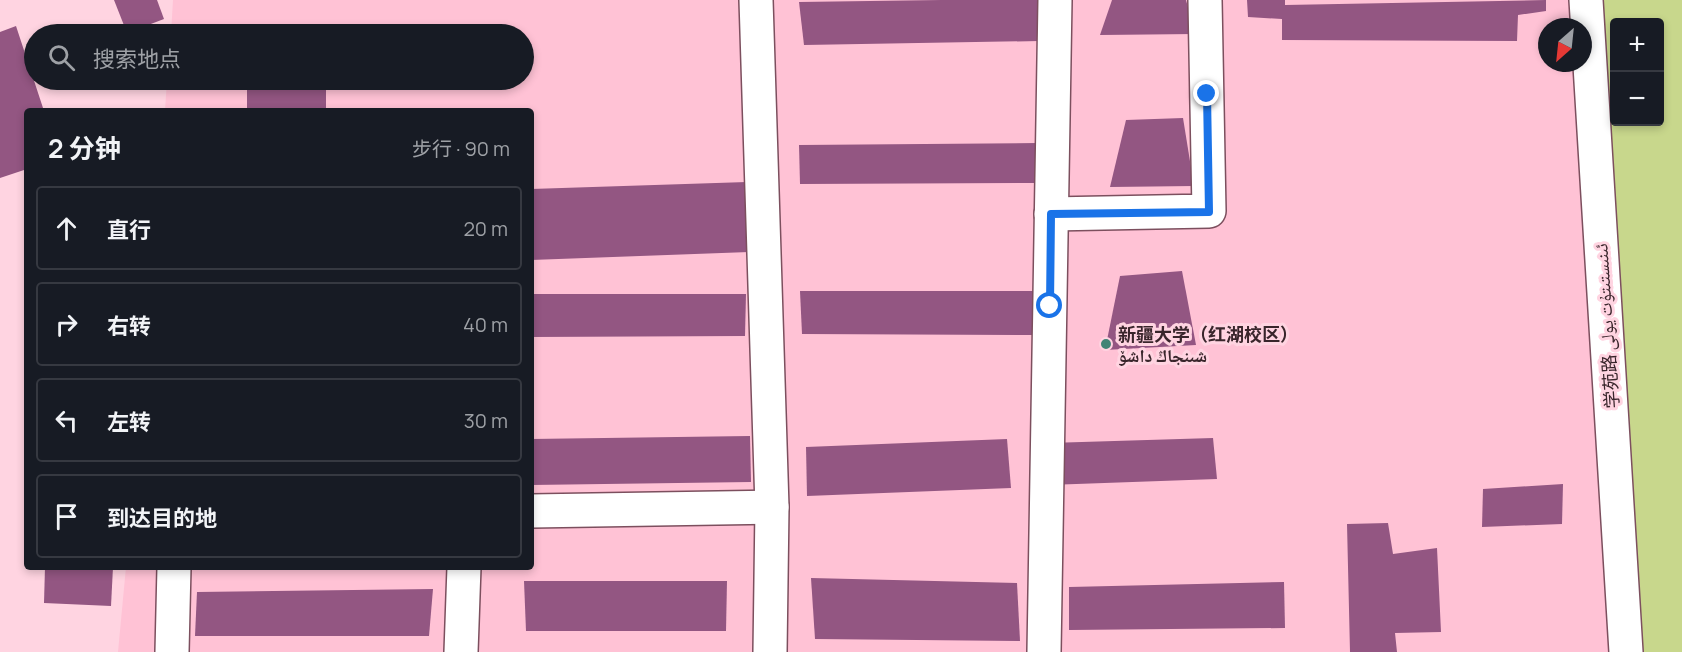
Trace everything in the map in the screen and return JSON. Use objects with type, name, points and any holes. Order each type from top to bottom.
[{"type":"street","points":[[756,0],[772,507],[770,652]]},
{"type":"street","points":[[1044,652],[1055,0]]},
{"type":"street","points":[[1051,214],[1209,212],[1205,0]]},
{"type":"street","name":"学苑路 ئىنىستىتۇت يولى","points":[[1586,0],[1626,652]]},
{"type":"street","points":[[534,511],[772,507]]},
{"type":"street","points":[[172,652],[174,570]]},
{"type":"street","points":[[461,652],[464,570]]},
{"type":"shaded area","name":"新疆大学（红湖校区） شىنجاڭ داشۆ","points":[[173,0],[1682,0],[1682,652],[118,652],[126,570],[534,570],[534,108],[165,108],[166,90],[534,90],[534,24],[172,24]]},
{"type":"green space","points":[[1604,0],[1682,0],[1682,652],[1641,652],[1601,63]]},
{"type":"building","points":[[114,0],[157,0],[164,19],[151,24],[123,24]]},
{"type":"building","points":[[1038,0],[1039,41],[804,45],[799,2]]},
{"type":"building","points":[[1112,0],[1186,0],[1195,34],[1100,35]]},
{"type":"building","points":[[1247,0],[1285,0],[1285,5],[1546,0],[1546,11],[1518,15],[1517,41],[1282,40],[1282,19],[1248,17]]},
{"type":"building","points":[[16,26],[24,50],[24,90],[37,90],[43,108],[24,108],[24,170],[0,178],[0,32]]},
{"type":"building","points":[[247,90],[326,90],[326,108],[247,108]]},
{"type":"building","points":[[1183,118],[1194,186],[1110,187],[1126,120]]},
{"type":"building","points":[[1038,143],[1038,183],[800,184],[799,145]]},
{"type":"building","points":[[747,182],[749,252],[534,260],[534,189]]},
{"type":"building","points":[[1182,271],[1196,345],[1105,350],[1120,276]]},
{"type":"building","points":[[800,291],[1037,291],[1039,335],[802,334]]},
{"type":"building","points":[[534,294],[746,294],[745,336],[534,337]]},
{"type":"building","points":[[750,436],[751,482],[534,485],[534,439]]},
{"type":"building","points":[[1213,438],[1217,479],[1048,485],[1049,443]]},
{"type":"building","points":[[1007,439],[1011,488],[807,496],[806,447]]},
{"type":"building","points":[[1563,484],[1562,524],[1482,527],[1483,489]]},
{"type":"building","points":[[1388,523],[1393,554],[1437,548],[1441,632],[1395,633],[1397,652],[1350,652],[1347,524]]},
{"type":"building","points":[[45,570],[113,570],[111,606],[44,603]]},
{"type":"building","points":[[811,578],[1017,583],[1020,641],[815,639]]},
{"type":"building","points":[[524,581],[727,581],[726,631],[526,631]]},
{"type":"building","points":[[1284,582],[1285,628],[1069,630],[1069,587]]},
{"type":"building","points":[[433,589],[429,636],[195,636],[197,592]]},
{"type":"place","name":"新疆大学（红湖校区） شىنجاڭ داشۆ","points":[[1106,344]]},
{"type":"route","points":[[1050,306],[1051,214],[1209,212],[1207,94]]}]
